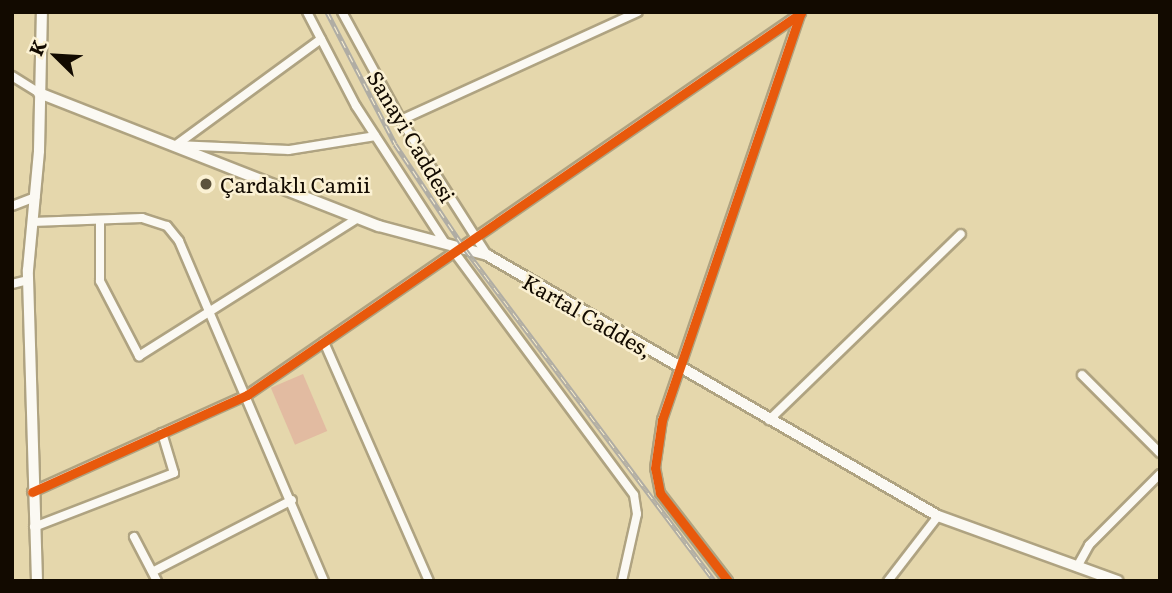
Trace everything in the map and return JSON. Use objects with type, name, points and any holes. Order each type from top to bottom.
[{"type":"main road","name":"Kartal Caddes,","points":[[39,93],[358,218],[445,243],[460,251],[487,256],[939,516],[1077,567],[1086,576],[1118,581]]},
{"type":"street","points":[[37,581],[32,492],[28,280],[35,197],[42,12]]},
{"type":"street","points":[[307,12],[375,136],[445,243]]},
{"type":"street","name":"Sanayi Caddesi","points":[[342,12],[401,120],[475,242],[487,256]]},
{"type":"street","points":[[401,120],[638,12]]},
{"type":"street","points":[[32,492],[247,395],[475,242],[801,13]]},
{"type":"street","points":[[728,581],[660,493],[655,468],[662,419],[682,370],[801,13]]},
{"type":"street","points":[[176,145],[321,39]]},
{"type":"street","points":[[12,76],[39,93]]},
{"type":"street","points":[[176,145],[289,150],[375,136]]},
{"type":"street","points":[[12,206],[35,197]]},
{"type":"street","points":[[33,222],[142,218],[167,226],[179,241],[210,311],[324,581]]},
{"type":"street","points":[[100,220],[100,281],[139,356],[358,218]]},
{"type":"street","points":[[769,420],[961,234]]},
{"type":"street","points":[[460,251],[634,495],[637,514],[622,581]]},
{"type":"street","points":[[12,284],[28,280]]},
{"type":"street","points":[[324,342],[429,581]]},
{"type":"street","points":[[1082,375],[1160,453]]},
{"type":"street","points":[[34,527],[174,473],[162,433]]},
{"type":"street","points":[[1077,567],[1089,545],[1160,474]]},
{"type":"street","points":[[154,571],[292,500]]},
{"type":"street","points":[[888,581],[939,516]]},
{"type":"street","points":[[134,537],[157,581]]},
{"type":"shaded area","points":[[303,374],[327,431],[295,445],[271,388]]},
{"type":"railway","points":[[327,12],[395,144],[465,249],[714,581]]},
{"type":"cycle path","points":[[728,581],[660,493],[655,468],[662,420],[801,12]]},
{"type":"cycle path","points":[[32,492],[247,395],[801,13]]},
{"type":"place","name":"Çardaklı Camii","points":[[206,184]]}]
